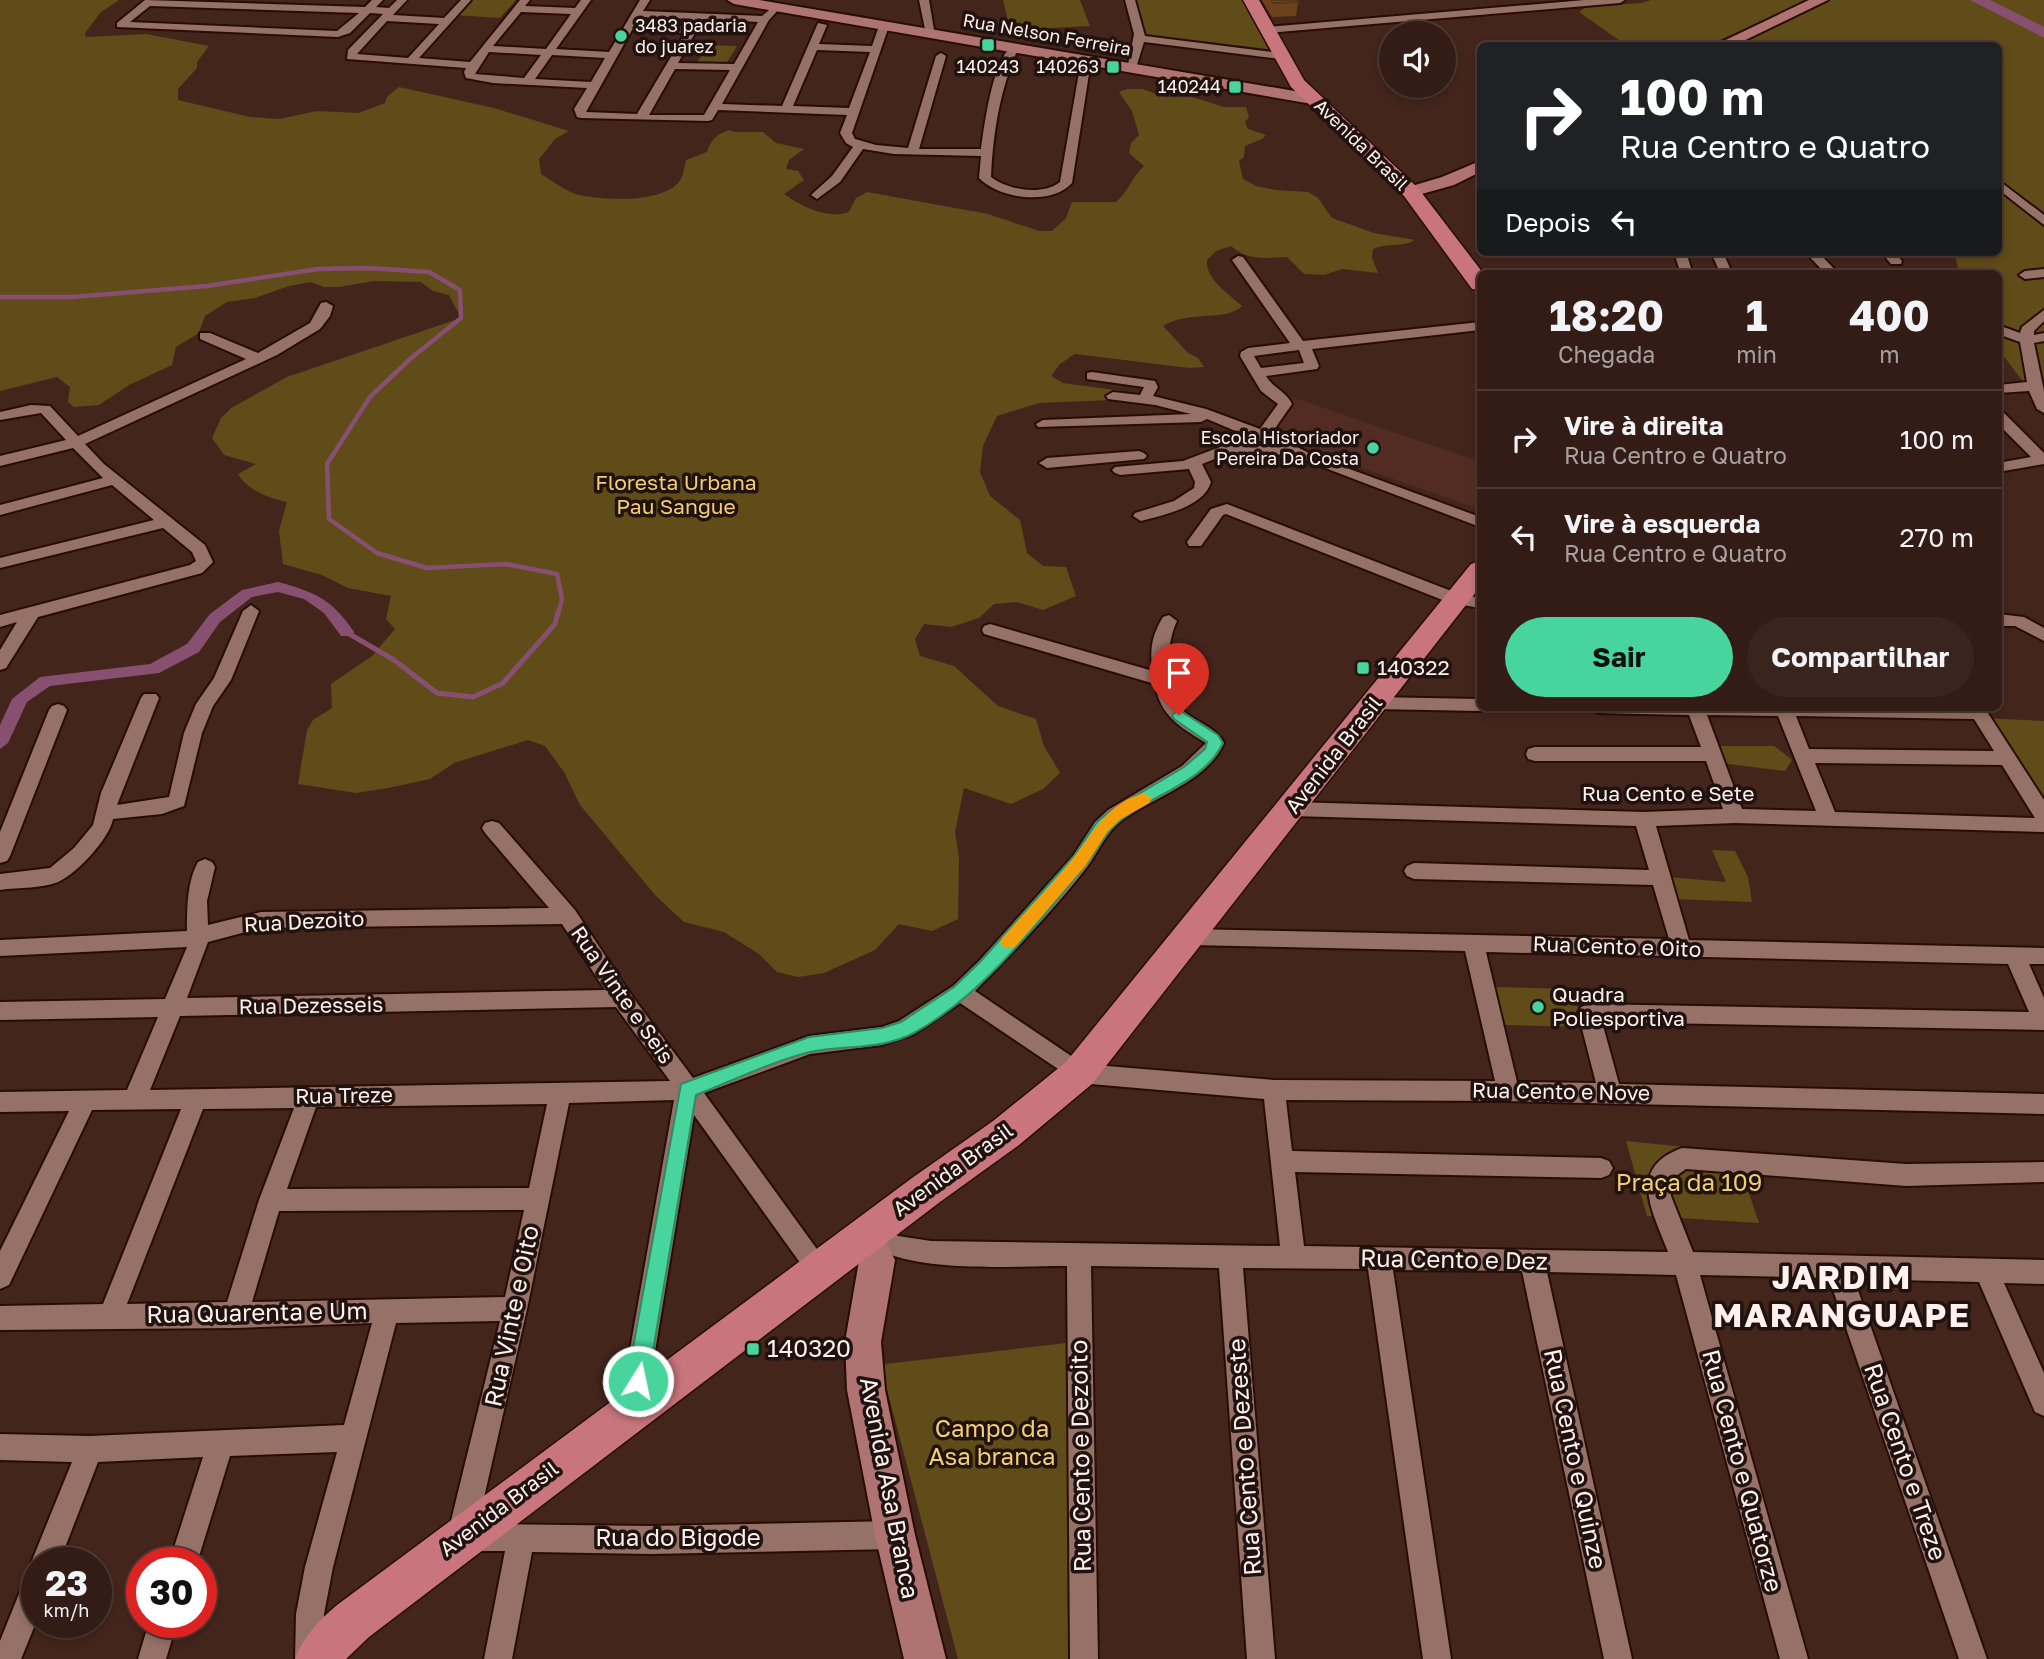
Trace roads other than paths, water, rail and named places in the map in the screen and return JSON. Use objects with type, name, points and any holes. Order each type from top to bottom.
[{"type":"main road","name":"Rua Nelson Ferreira","points":[[736,0],[770,13],[884,26],[1312,99]]},
{"type":"main road","name":"Avenida Brasil","points":[[1251,0],[1297,82],[1410,192],[1477,280]]},
{"type":"main road","points":[[1729,42],[1821,0]]},
{"type":"main road","points":[[1410,192],[1448,181],[1477,167]]},
{"type":"main road","name":"Avenida Brasil","points":[[318,1659],[331,1641],[353,1621],[461,1537],[1006,1133],[1079,1073],[1374,703],[1468,601],[1477,578]]},
{"type":"main road","name":"Avenida Asa Branca","points":[[868,1233],[877,1260],[863,1342],[866,1390],[895,1535],[925,1659]]},
{"type":"street","points":[[378,0],[368,10],[346,31],[334,35],[121,25],[150,1],[368,10],[447,21]]},
{"type":"street","points":[[402,0],[352,52],[351,57],[473,65]]},
{"type":"street","points":[[410,62],[466,0]]},
{"type":"street","points":[[525,0],[468,74],[475,78],[594,85]]},
{"type":"street","points":[[527,82],[586,0]]},
{"type":"street","points":[[645,0],[580,109],[581,115],[699,120],[712,116],[770,13]]},
{"type":"street","points":[[924,0],[931,34]]},
{"type":"street","points":[[1130,0],[1141,39],[1131,68]]},
{"type":"street","points":[[1267,30],[1620,0]]},
{"type":"street","points":[[517,9],[577,11]]},
{"type":"street","points":[[638,14],[701,16],[770,13]]},
{"type":"street","points":[[640,118],[701,16]]},
{"type":"street","points":[[786,110],[822,25]]},
{"type":"street","points":[[884,26],[846,133],[857,145],[913,151],[985,153]]},
{"type":"street","points":[[631,27],[691,30]]},
{"type":"street","points":[[1141,39],[1281,56]]},
{"type":"street","points":[[813,47],[877,50]]},
{"type":"street","points":[[486,49],[613,55]]},
{"type":"street","points":[[1013,49],[1000,85],[985,153],[985,178],[1005,189],[1056,191],[1066,183],[1086,61]]},
{"type":"street","points":[[913,151],[941,56]]},
{"type":"street","points":[[670,66],[738,67]]},
{"type":"street","points":[[716,107],[854,112]]},
{"type":"street","points":[[817,195],[836,179],[857,145]]},
{"type":"street","points":[[2002,186],[2044,221]]},
{"type":"street","points":[[1815,256],[1829,270]]},
{"type":"street","points":[[1238,260],[1301,346],[1312,366],[1257,373]]},
{"type":"street","points":[[2025,275],[2044,273]]},
{"type":"street","points":[[0,461],[77,442],[257,358],[315,326],[326,306]]},
{"type":"street","points":[[2044,314],[2027,330],[2026,340],[2034,386],[2044,408]]},
{"type":"street","points":[[1263,435],[1285,404],[1283,399],[1269,391],[1247,353],[1477,326]]},
{"type":"street","points":[[2002,331],[2026,340],[2044,337]]},
{"type":"street","points":[[205,336],[257,358]]},
{"type":"street","points":[[1092,376],[1148,383],[1151,387],[1144,400]]},
{"type":"street","points":[[2002,389],[2034,386]]},
{"type":"street","points":[[1113,397],[1191,408],[1263,435],[1295,453],[1477,521]]},
{"type":"street","points":[[0,416],[45,409],[114,480],[199,550],[205,562],[196,569],[0,621]]},
{"type":"street","points":[[1043,424],[1213,418]]},
{"type":"street","points":[[2002,419],[2043,459]]},
{"type":"street","points":[[1119,470],[1198,460],[1228,448],[1295,453]]},
{"type":"street","points":[[1047,463],[1165,454],[1198,460]]},
{"type":"street","points":[[2002,467],[2043,459]]},
{"type":"street","points":[[1141,516],[1179,504],[1201,490],[1203,482],[1198,460]]},
{"type":"street","points":[[0,510],[114,480]]},
{"type":"street","points":[[1195,542],[1217,512],[1227,509],[1468,601]]},
{"type":"street","points":[[0,563],[166,522]]},
{"type":"street","points":[[106,813],[162,807],[177,801],[194,733],[205,704],[222,680],[251,611]]},
{"type":"street","points":[[0,664],[33,612]]},
{"type":"street","points":[[2002,620],[2018,621],[2044,635]]},
{"type":"street","points":[[1163,680],[1157,658],[1158,647],[1169,621]]},
{"type":"street","points":[[990,630],[1163,680]]},
{"type":"street","name":"Rua Treze","points":[[0,1102],[687,1090],[809,1045],[882,1036],[906,1028],[960,992],[987,966],[1080,861],[1102,827],[1115,815],[1189,771],[1211,752],[1215,743],[1213,738],[1170,706],[1163,680]]},
{"type":"street","points":[[0,882],[43,877],[62,871],[102,827],[113,786],[150,698]]},
{"type":"street","points":[[1374,703],[1477,705]]},
{"type":"street","points":[[0,856],[58,710]]},
{"type":"street","points":[[1697,711],[1735,816]]},
{"type":"street","points":[[1784,711],[1829,820]]},
{"type":"street","points":[[1978,711],[2044,816]]},
{"type":"street","points":[[1535,754],[1712,754]]},
{"type":"street","points":[[1803,756],[2008,758]]},
{"type":"street","name":"Rua Cento e Sete","points":[[1292,809],[1644,819],[1735,816],[2044,825]]},
{"type":"street","points":[[1644,819],[1682,950]]},
{"type":"street","name":"Rua Vinte e Seis","points":[[492,828],[568,916],[687,1090],[820,1270]]},
{"type":"street","points":[[135,1100],[198,945],[196,914],[205,867]]},
{"type":"street","points":[[1414,870],[1660,878]]},
{"type":"street","name":"Rua Dezoito","points":[[0,948],[183,940],[233,925],[261,920],[568,916]]},
{"type":"street","name":"Rua Cento e Oito","points":[[1189,937],[2044,956]]},
{"type":"street","points":[[1473,942],[1508,1091]]},
{"type":"street","points":[[1610,1093],[1589,1013],[2044,1021],[2015,957]]},
{"type":"street","points":[[960,992],[1079,1073]]},
{"type":"street","name":"Rua Dezesseis","points":[[0,1011],[622,998]]},
{"type":"street","name":"Rua Cento e Nove","points":[[1079,1073],[1274,1090],[1508,1091],[2044,1104]]},
{"type":"street","points":[[633,1409],[687,1090]]},
{"type":"street","points":[[1274,1090],[1293,1257]]},
{"type":"street","name":"Rua Vinte e Oito","points":[[461,1537],[515,1309],[560,1094]]},
{"type":"street","points":[[234,1316],[271,1200],[309,1097]]},
{"type":"street","points":[[111,1314],[196,1099]]},
{"type":"street","points":[[0,1277],[85,1101]]},
{"type":"street","name":"Rua Cento e Quatorze","points":[[1794,1659],[1685,1264],[1659,1196],[1661,1174],[1682,1158],[1906,1175],[2044,1171]]},
{"type":"street","points":[[1282,1161],[1601,1168]]},
{"type":"street","points":[[271,1200],[537,1199]]},
{"type":"street","name":"Rua Cento e Dez","points":[[868,1233],[881,1242],[911,1251],[1532,1260],[2044,1272]]},
{"type":"street","name":"Rua Cento e Dezoito","points":[[1079,1254],[1084,1659]]},
{"type":"street","name":"Rua Cento e Dezeste","points":[[1230,1255],[1261,1659]]},
{"type":"street","points":[[1379,1259],[1437,1659]]},
{"type":"street","name":"Rua Cento e Quinze","points":[[1532,1260],[1618,1659]]},
{"type":"street","name":"Rua Cento e Treze","points":[[1837,1266],[1973,1659]]},
{"type":"street","points":[[1987,1272],[2044,1403]]},
{"type":"street","name":"Rua Quarenta e Um","points":[[0,1318],[515,1309]]},
{"type":"street","points":[[309,1659],[310,1614],[352,1438],[387,1312]]},
{"type":"street","points":[[0,1447],[90,1449],[352,1438]]},
{"type":"street","points":[[188,1547],[221,1442]]},
{"type":"street","points":[[51,1547],[90,1449]]},
{"type":"street","name":"Rua do Bigode","points":[[461,1537],[650,1540],[895,1535]]},
{"type":"street","points":[[498,1659],[521,1537]]},
{"type":"street","points":[[7,1659],[21,1624]]},
{"type":"street","points":[[152,1659],[158,1638]]},
{"type":"waterway","points":[[1978,0],[2044,33]]},
{"type":"waterway","points":[[0,297],[72,297],[207,286],[318,269],[368,268],[429,272],[460,290],[461,318],[410,359],[370,397],[327,464],[329,519],[377,553],[427,568],[506,564],[557,574],[562,599],[558,614]]},
{"type":"waterway","points":[[0,743],[20,699],[46,681],[153,669],[193,648],[215,618],[247,593],[278,587],[309,596],[329,609],[346,632]]},
{"type":"waterway","points":[[346,632],[394,660],[437,693],[473,697],[503,683],[555,624],[558,612]]},
{"type":"place","name":"3483 padaria do juarez","points":[[621,36]]},
{"type":"place","name":"140243","points":[[988,45]]},
{"type":"place","name":"140263","points":[[1113,67]]},
{"type":"place","name":"140244","points":[[1235,87]]},
{"type":"place","name":"Escola Historiador Pereira Da Costa","points":[[1373,448]]},
{"type":"place","name":"140322","points":[[1363,668]]},
{"type":"place","name":"Quadra Poliesportiva","points":[[1538,1007]]},
{"type":"place","name":"140320","points":[[753,1349]]},
{"type":"district","name":"JARDIM MARANGUAPE","points":[[1842,1296]]},
{"type":"park label","name":"Floresta Urbana Pau Sangue","points":[[676,495]]},
{"type":"park label","name":"Praça da 109","points":[[1689,1183]]},
{"type":"park label","name":"Campo da Asa branca","points":[[992,1443]]}]
